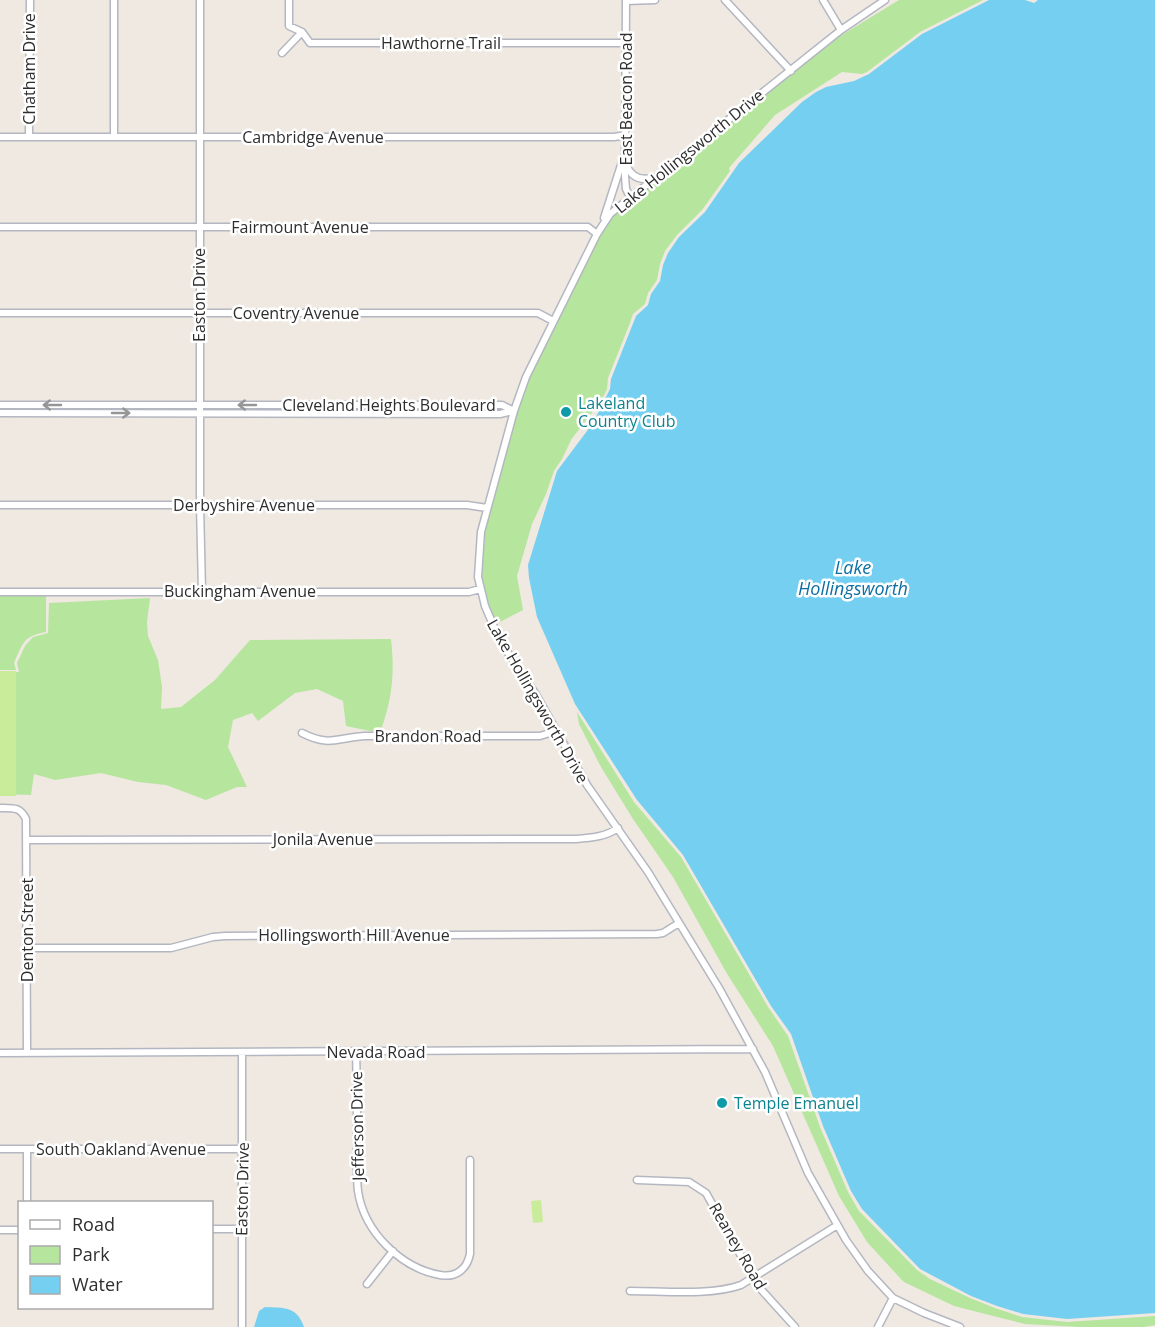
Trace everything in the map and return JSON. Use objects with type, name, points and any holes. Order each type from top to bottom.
[{"type":"street","name":"Chatham Drive","points":[[29,137],[30,0]]},
{"type":"street","points":[[114,0],[114,137]]},
{"type":"street","name":"Easton Drive","points":[[200,0],[199,313],[202,591]]},
{"type":"street","points":[[282,53],[302,32],[289,26],[289,0]]},
{"type":"street","points":[[626,0],[655,0]]},
{"type":"street","name":"East Beacon Road","points":[[626,0],[625,164],[626,189],[630,197]]},
{"type":"street","points":[[725,0],[791,70]]},
{"type":"street","points":[[823,0],[841,30]]},
{"type":"street","name":"Lake Hollingsworth Drive","points":[[885,0],[841,30],[610,214],[598,232],[526,377],[487,508],[479,550],[478,576],[491,623],[500,641],[535,693],[587,785],[618,828],[679,923],[753,1049],[808,1173],[836,1226],[868,1271],[893,1298],[960,1327]]},
{"type":"street","name":"Hawthorne Trail","points":[[302,32],[310,43],[626,43]]},
{"type":"street","name":"Cambridge Avenue","points":[[0,137],[614,137],[626,135]]},
{"type":"street","points":[[598,232],[626,153]]},
{"type":"street","points":[[625,164],[629,172],[639,179],[654,177]]},
{"type":"street","name":"Fairmount Avenue","points":[[0,226],[588,227],[598,232]]},
{"type":"street","name":"Coventry Avenue","points":[[0,313],[538,313],[553,321]]},
{"type":"street","name":"Cleveland Heights Boulevard","points":[[0,405],[502,405],[514,411]]},
{"type":"street","points":[[30,405],[30,413]]},
{"type":"street","points":[[358,405],[358,414]]},
{"type":"street","name":"Cleveland Heights Boulevard","points":[[0,413],[500,414],[514,411]]},
{"type":"street","name":"Derbyshire Avenue","points":[[0,505],[467,505],[487,508]]},
{"type":"street","name":"Buckingham Avenue","points":[[0,592],[469,592],[480,589]]},
{"type":"street","name":"Brandon Road","points":[[302,733],[320,741],[332,742],[347,737],[364,736],[540,736],[556,731]]},
{"type":"street","name":"Denton Street","points":[[0,808],[20,809],[27,819],[27,1053]]},
{"type":"street","name":"Jonila Avenue","points":[[27,840],[575,839],[612,832],[618,828]]},
{"type":"street","name":"Hollingsworth Hill Avenue","points":[[27,948],[171,948],[225,936],[657,934],[679,923]]},
{"type":"street","name":"Nevada Road","points":[[0,1053],[753,1049]]},
{"type":"street","name":"Easton Drive","points":[[242,1052],[242,1327]]},
{"type":"street","name":"Jefferson Drive","points":[[356,1052],[358,1193],[369,1223],[380,1239],[402,1260],[420,1269],[449,1276],[464,1268],[469,1262],[470,1160]]},
{"type":"street","name":"South Oakland Avenue","points":[[0,1149],[243,1149]]},
{"type":"street","points":[[27,1149],[27,1201]]},
{"type":"street","name":"Reaney Road","points":[[637,1180],[681,1180],[698,1186],[711,1200],[758,1286],[795,1327]]},
{"type":"street","points":[[630,1291],[721,1291],[741,1285],[836,1226]]},
{"type":"street","points":[[213,1229],[242,1229]]},
{"type":"street","points":[[0,1230],[18,1230]]},
{"type":"street","points":[[367,1284],[393,1251]]},
{"type":"street","points":[[878,1327],[893,1298]]},
{"type":"green space","points":[[899,0],[983,0],[920,32],[867,72],[862,74],[842,72],[775,115],[729,168],[730,171],[702,210],[677,235],[665,251],[657,280],[648,293],[645,304],[633,314],[608,378],[607,389],[571,440],[554,471],[532,524],[517,576],[523,610],[496,624],[482,576],[485,532],[529,378],[602,232],[613,216],[632,200],[837,38]]},
{"type":"green space","points":[[46,591],[46,632],[28,638],[14,663],[16,670],[0,670],[0,592]]},
{"type":"green space","points":[[150,598],[148,636],[158,660],[162,687],[161,709],[181,707],[215,680],[250,640],[391,639],[392,687],[380,733],[346,726],[343,701],[317,689],[295,693],[258,721],[252,713],[233,720],[228,747],[247,787],[237,787],[206,800],[166,785],[138,782],[101,773],[55,780],[34,774],[31,795],[0,794],[0,673],[19,672],[17,663],[25,646],[33,637],[48,633],[49,603]]},
{"type":"green space","points":[[0,671],[16,671],[16,796],[0,796]]},
{"type":"green space","points":[[577,712],[634,802],[681,857],[768,1007],[788,1036],[820,1127],[848,1192],[859,1211],[917,1270],[930,1279],[995,1308],[1022,1317],[1067,1322],[1155,1316],[1155,1325],[1080,1327],[1025,1324],[954,1306],[900,1278],[867,1242],[839,1196],[773,1046],[726,972],[673,877],[601,767],[579,724]]},
{"type":"green space","points":[[541,1200],[543,1222],[533,1223],[531,1201]]},
{"type":"water","name":"Lake Hollingsworth","points":[[989,0],[1025,0],[1034,3],[1038,0],[1155,0],[1155,1313],[1067,1319],[1023,1314],[997,1306],[971,1296],[920,1269],[862,1209],[851,1191],[823,1126],[791,1034],[771,1006],[683,855],[637,800],[575,704],[537,617],[529,578],[528,565],[557,471],[593,423],[610,389],[611,379],[636,316],[648,305],[651,294],[660,281],[668,253],[679,237],[705,212],[739,163],[802,102],[826,87],[854,81],[869,74],[922,34]]},
{"type":"water","points":[[265,1307],[284,1308],[294,1312],[304,1327],[254,1327],[259,1311]]},
{"type":"place","name":"Lakeland Country Club","points":[[566,412]]},
{"type":"place","name":"Temple Emanuel","points":[[722,1103]]}]
